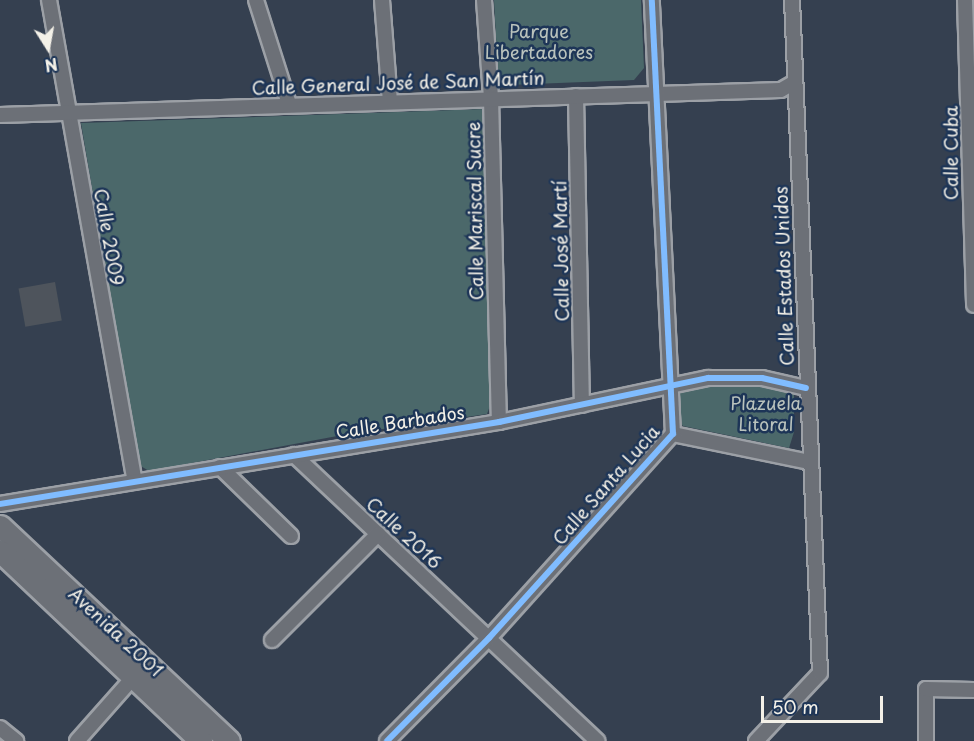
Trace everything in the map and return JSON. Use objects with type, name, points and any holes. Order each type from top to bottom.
[{"type":"main road","name":"Avenida 2001","points":[[0,526],[141,668],[201,741]]},
{"type":"main road","name":"Avenida 2001","points":[[0,551],[229,741]]},
{"type":"street","name":"Calle 2009","points":[[49,0],[135,481]]},
{"type":"street","points":[[256,0],[289,104]]},
{"type":"street","points":[[382,0],[390,101]]},
{"type":"street","name":"Calle Mariscal Sucre","points":[[484,0],[491,98],[499,422]]},
{"type":"street","name":"Calle Santa Lucia","points":[[387,741],[489,638],[673,434],[668,384],[652,0]]},
{"type":"street","name":"Calle Estados Unidos","points":[[756,741],[820,673],[809,462],[792,0]]},
{"type":"street","name":"Calle Cuba","points":[[965,0],[974,305]]},
{"type":"street","name":"Calle General José de San Martín","points":[[0,115],[781,90],[795,82]]},
{"type":"street","name":"Calle José Martí","points":[[576,96],[582,405]]},
{"type":"street","name":"Calle Barbados","points":[[0,504],[499,422],[668,384],[708,378],[762,378],[806,388]]},
{"type":"street","points":[[673,434],[809,462]]},
{"type":"street","name":"Calle 2016","points":[[294,455],[598,741]]},
{"type":"street","points":[[220,467],[291,536]]},
{"type":"street","points":[[272,640],[378,534]]},
{"type":"street","points":[[76,741],[141,668]]},
{"type":"street","points":[[926,741],[926,689],[974,690]]},
{"type":"street","points":[[0,728],[16,741]]},
{"type":"green space","name":"Parque Libertadores","points":[[494,0],[641,0],[644,68],[634,80],[505,85],[498,74]]},
{"type":"green space","points":[[484,109],[491,403],[487,414],[348,434],[149,471],[139,465],[81,123]]},
{"type":"green space","name":"Plazuela Litoral","points":[[743,383],[777,388],[794,395],[794,432],[789,448],[683,426],[678,420],[678,395],[683,388]]},
{"type":"building","points":[[55,282],[62,320],[25,327],[19,288]]},
{"type":"cycle path","points":[[387,741],[489,638],[673,434],[652,0]]},
{"type":"cycle path","points":[[0,504],[499,422],[708,378],[762,378],[806,388]]}]
